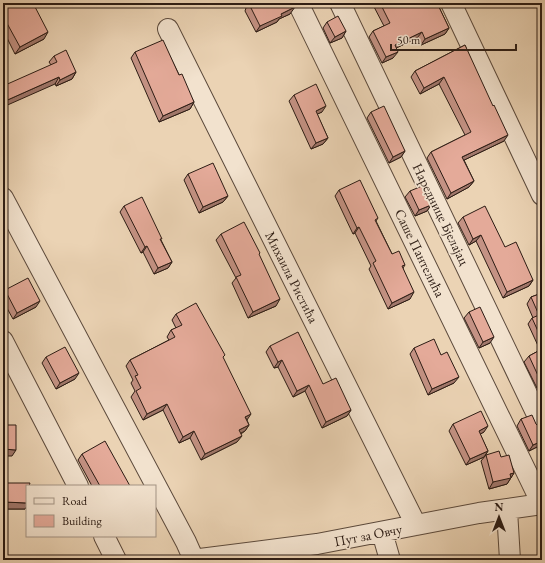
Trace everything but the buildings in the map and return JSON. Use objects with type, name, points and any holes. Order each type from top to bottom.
[{"type":"street","name":"Саше Пантелића","points":[[298,3],[542,504]]},
{"type":"street","name":"Нареднице Бјелајац","points":[[340,3],[542,425]]},
{"type":"street","points":[[451,3],[542,195]]},
{"type":"street","name":"Михаила Ристића","points":[[168,29],[416,525]]},
{"type":"street","points":[[3,198],[156,485]]},
{"type":"street","points":[[3,341],[77,485]]},
{"type":"street","points":[[156,486],[186,542],[193,560]]},
{"type":"street","name":"Пут за Овчу","points":[[193,560],[257,556],[480,513],[542,504]]},
{"type":"street","points":[[507,510],[510,560]]},
{"type":"street","points":[[382,532],[390,560]]},
{"type":"street","points":[[104,537],[116,560]]}]
